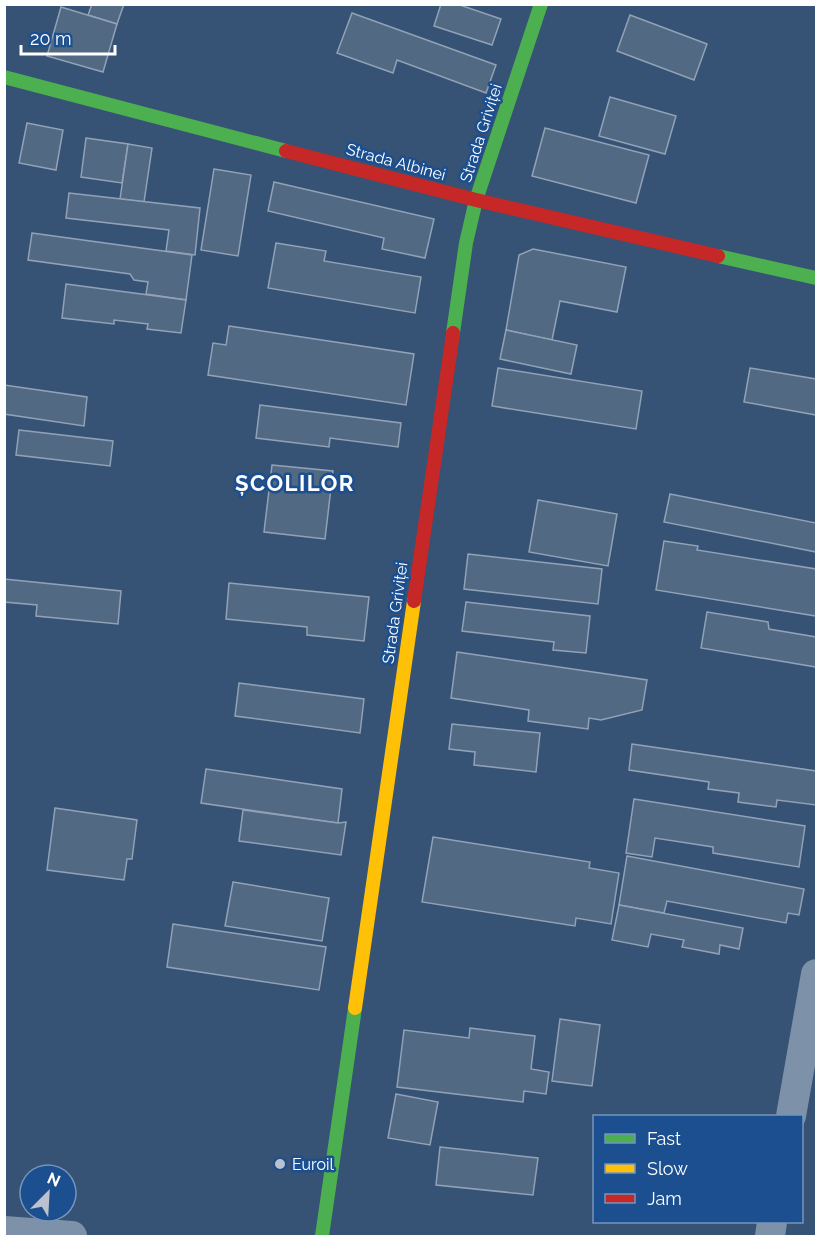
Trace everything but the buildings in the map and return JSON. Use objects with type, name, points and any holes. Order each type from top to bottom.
[{"type":"main road","name":"Strada Griviței","points":[[322,1236],[464,254],[476,200],[541,4]]},
{"type":"main road","name":"Strada Albinei","points":[[4,77],[476,200],[816,278]]},
{"type":"street","points":[[791,1115],[816,974]]},
{"type":"street","points":[[4,1232],[72,1236]]},
{"type":"traffic: fast","points":[[453,333],[466,243],[476,200],[541,4]]},
{"type":"traffic: fast","points":[[4,77],[286,151]]},
{"type":"traffic: fast","points":[[718,256],[816,278]]},
{"type":"traffic: fast","points":[[322,1236],[355,1008]]},
{"type":"traffic: slow","points":[[355,1008],[414,601]]},
{"type":"traffic: jam","points":[[286,151],[476,200],[718,256]]},
{"type":"traffic: jam","points":[[414,601],[453,333]]},
{"type":"place","name":"Euroil","points":[[280,1164]]},
{"type":"district","name":"ȘCOLILOR","points":[[295,483]]}]
